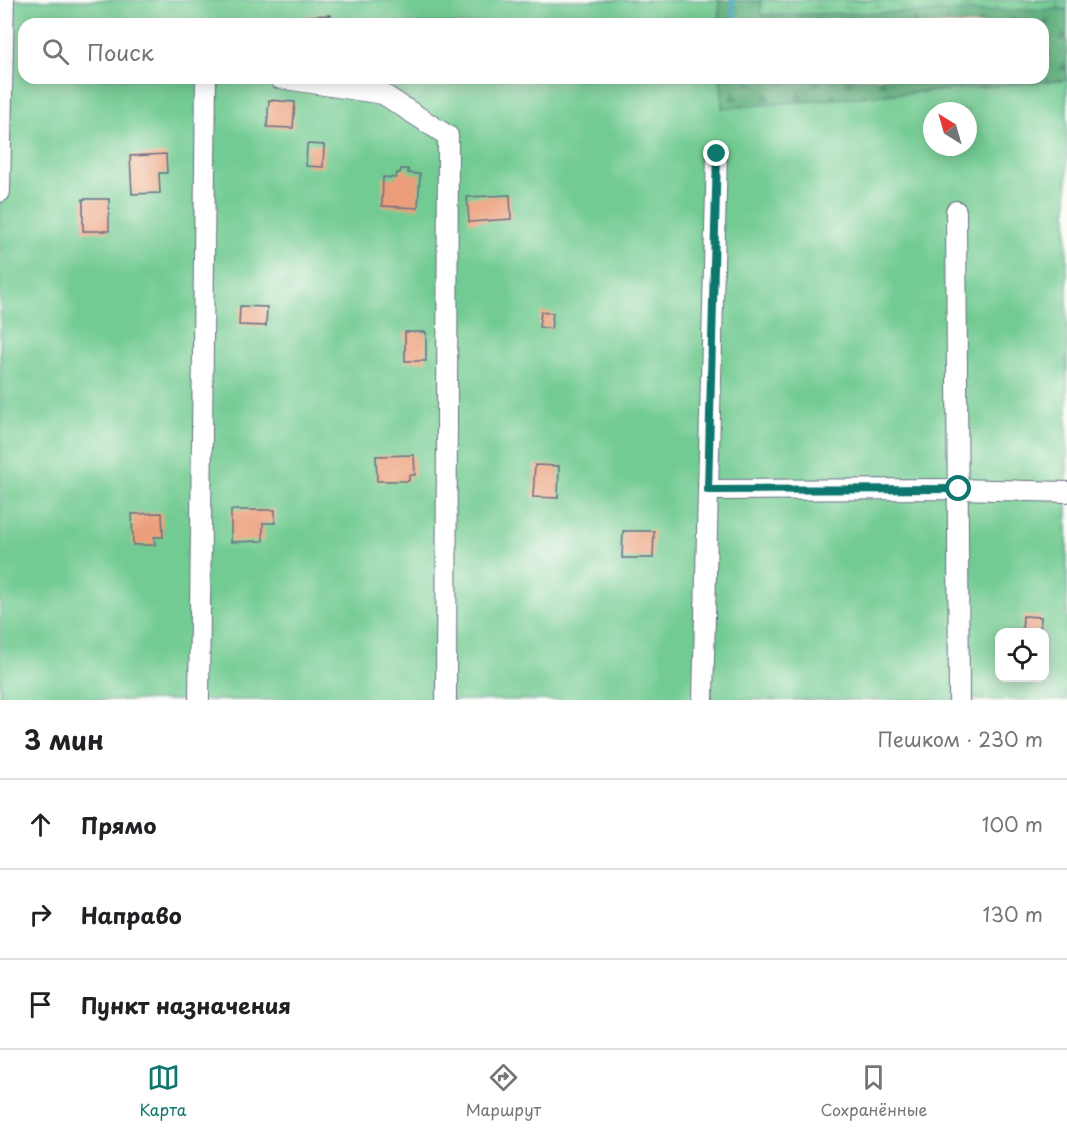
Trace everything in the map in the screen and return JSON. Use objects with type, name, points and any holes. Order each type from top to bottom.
[{"type":"street","points":[[0,192],[3,0]]},
{"type":"street","points":[[199,700],[206,84]]},
{"type":"street","points":[[318,84],[382,94],[448,136],[446,700]]},
{"type":"street","points":[[703,700],[717,154]]},
{"type":"street","points":[[956,211],[959,700]]},
{"type":"street","points":[[708,490],[959,489],[1067,492]]},
{"type":"green space","points":[[0,0],[719,0],[720,18],[18,18],[18,84],[721,84],[723,108],[1018,84],[1049,84],[1049,81],[1067,80],[1067,700],[0,700]]},
{"type":"green space","points":[[719,0],[1067,0],[1067,80],[1049,81],[1049,18],[720,18]]},
{"type":"green space","points":[[761,0],[1067,0],[1067,9],[761,15]]},
{"type":"green space","points":[[721,84],[1018,84],[722,108]]},
{"type":"building","points":[[331,15],[331,18],[305,18],[305,16]]},
{"type":"building","points":[[269,100],[295,102],[293,128],[267,127]]},
{"type":"building","points":[[307,144],[324,145],[323,167],[306,166]]},
{"type":"building","points":[[166,154],[167,173],[159,173],[160,193],[132,194],[130,156]]},
{"type":"building","points":[[401,169],[408,169],[408,173],[420,174],[418,208],[382,206],[383,177],[396,178]]},
{"type":"building","points":[[510,195],[511,219],[469,222],[467,197]]},
{"type":"building","points":[[83,199],[109,199],[109,231],[83,231]]},
{"type":"building","points":[[240,306],[267,307],[266,326],[239,325]]},
{"type":"building","points":[[541,312],[553,313],[551,329],[539,327]]},
{"type":"building","points":[[405,332],[426,332],[426,361],[405,361]]},
{"type":"building","points":[[414,455],[415,475],[409,475],[409,481],[377,481],[376,456]]},
{"type":"building","points":[[535,465],[559,466],[558,498],[533,497]]},
{"type":"building","points":[[231,510],[275,510],[275,523],[263,523],[263,541],[231,542]]},
{"type":"building","points":[[162,513],[163,537],[154,537],[155,545],[133,545],[132,514]]},
{"type":"building","points":[[623,531],[654,531],[653,558],[622,558]]},
{"type":"building","points":[[1023,616],[1041,617],[1040,628],[1022,628]]},
{"type":"waterway","points":[[733,0],[734,18]]},
{"type":"route","points":[[717,154],[708,490],[959,489]]}]
